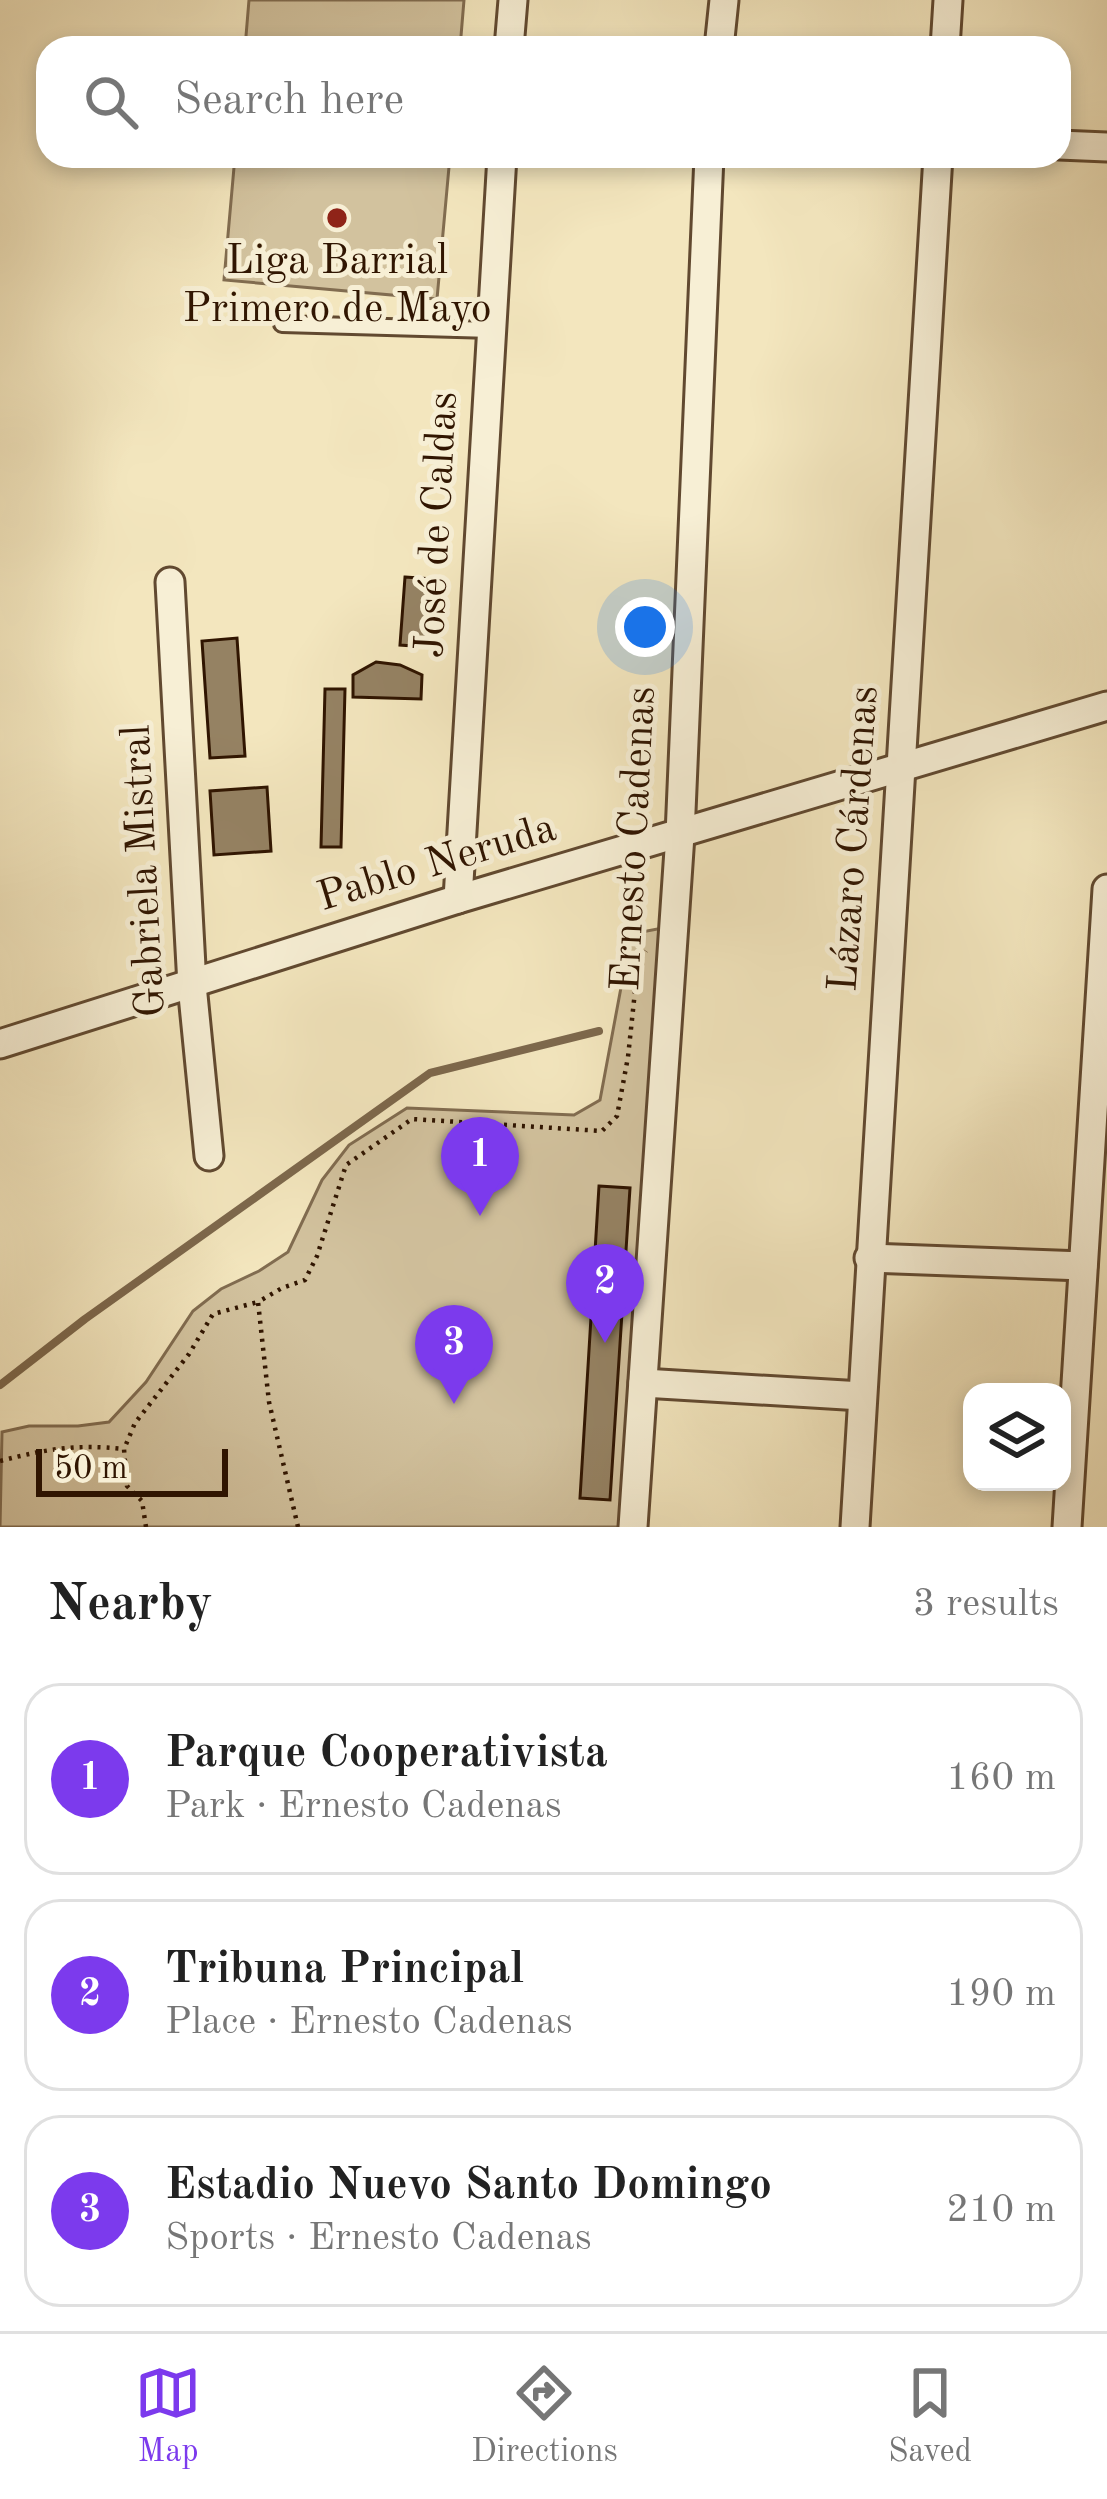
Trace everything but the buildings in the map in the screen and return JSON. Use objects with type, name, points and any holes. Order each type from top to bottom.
[{"type":"street","points":[[510,36],[513,0]]},
{"type":"street","points":[[720,36],[724,0]]},
{"type":"street","points":[[946,36],[948,0]]},
{"type":"street","points":[[1071,146],[1107,147]]},
{"type":"street","name":"José de Caldas","points":[[458,898],[501,168]]},
{"type":"street","name":"Ernesto Cadenas","points":[[633,1527],[680,835],[708,168]]},
{"type":"street","name":"Lázaro Cárdenas","points":[[855,1527],[937,168]]},
{"type":"street","name":"Gabriela Mistral","points":[[170,582],[192,986],[209,1156]]},
{"type":"street","name":"Pablo Neruda","points":[[0,1044],[458,898],[1107,706]]},
{"type":"street","points":[[1066,1527],[1083,1266],[1096,1232],[1107,889]]},
{"type":"street","points":[[869,1258],[1083,1266]]},
{"type":"street","points":[[643,1383],[862,1396]]},
{"type":"lane","points":[[282,324],[492,331]]},
{"type":"path","points":[[146,1527],[142,1501],[127,1486],[124,1449],[135,1423],[189,1354],[213,1314],[258,1302],[305,1280],[346,1165],[412,1119],[602,1131],[617,1116],[638,963]]},
{"type":"path","points":[[258,1302],[269,1402],[298,1527]]},
{"type":"path","points":[[0,1461],[59,1447],[124,1449]]},
{"type":"shaded area","points":[[249,0],[464,0],[461,36],[246,36]]},
{"type":"shaded area","name":"Liga Barrial Primero de Mayo","points":[[234,168],[449,168],[437,299],[224,280]]},
{"type":"shaded area","points":[[673,926],[634,1527],[0,1527],[2,1432],[109,1422],[146,1382],[193,1311],[221,1289],[288,1252],[322,1180],[349,1145],[407,1108],[574,1115],[600,1100],[631,934]]},
{"type":"waterway","points":[[0,1385],[430,1073],[599,1031]]},
{"type":"place","name":"Liga Barrial Primero de Mayo","points":[[337,218]]},
{"type":"place","name":"Parque Cooperativista","points":[[480,1216]]},
{"type":"place","name":"Tribuna Principal","points":[[605,1343]]},
{"type":"place","name":"Estadio Nuevo Santo Domingo","points":[[454,1404]]}]
